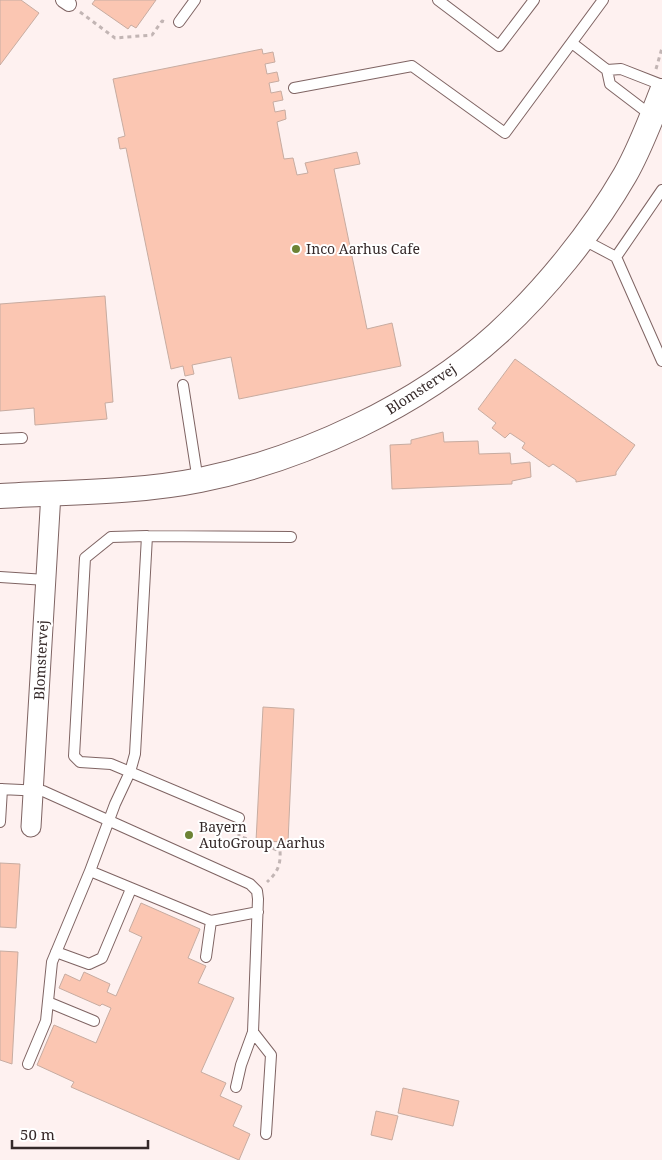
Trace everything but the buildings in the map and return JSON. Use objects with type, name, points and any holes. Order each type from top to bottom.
[{"type":"street","name":"Blomstervej","points":[[0,496],[103,491],[198,481],[277,460],[316,445],[384,413],[426,388],[496,335],[544,286],[582,239],[625,174],[652,116],[657,86]]},
{"type":"street","name":"Blomstervej","points":[[31,827],[51,493]]},
{"type":"lane","points":[[179,22],[195,0]]},
{"type":"lane","points":[[438,0],[499,46],[534,0]]},
{"type":"lane","points":[[294,88],[412,66],[505,133],[603,0]]},
{"type":"lane","points":[[572,43],[607,70],[610,84],[652,116]]},
{"type":"lane","points":[[607,70],[621,69],[657,86],[662,85]]},
{"type":"lane","points":[[616,257],[662,190]]},
{"type":"lane","points":[[582,239],[616,257],[662,361]]},
{"type":"lane","points":[[183,385],[198,481]]},
{"type":"lane","points":[[0,439],[22,438]]},
{"type":"lane","points":[[28,1064],[46,1022],[52,962],[136,754],[147,536]]},
{"type":"lane","points":[[239,818],[111,764],[80,762],[74,756],[85,558],[111,537],[291,537]]},
{"type":"lane","points":[[0,577],[46,580]]},
{"type":"lane","points":[[0,822],[1,789],[43,791],[250,884],[257,891],[258,912],[253,1032],[241,1065],[236,1087]]},
{"type":"lane","points":[[90,871],[211,921],[258,912]]},
{"type":"lane","points":[[56,952],[89,964],[102,958],[131,888]]},
{"type":"lane","points":[[206,957],[211,921]]},
{"type":"lane","points":[[48,1002],[94,1021]]},
{"type":"lane","points":[[253,1032],[271,1056],[266,1134]]},
{"type":"path","points":[[66,2],[115,38],[152,35],[162,22],[179,22]]},
{"type":"path","points":[[657,86],[662,48]]},
{"type":"path","points":[[239,818],[238,836],[280,851],[280,860],[276,874]]},
{"type":"place","name":"Inco Aarhus Cafe","points":[[296,249]]},
{"type":"place","name":"Bayern AutoGroup Aarhus","points":[[189,835]]}]
